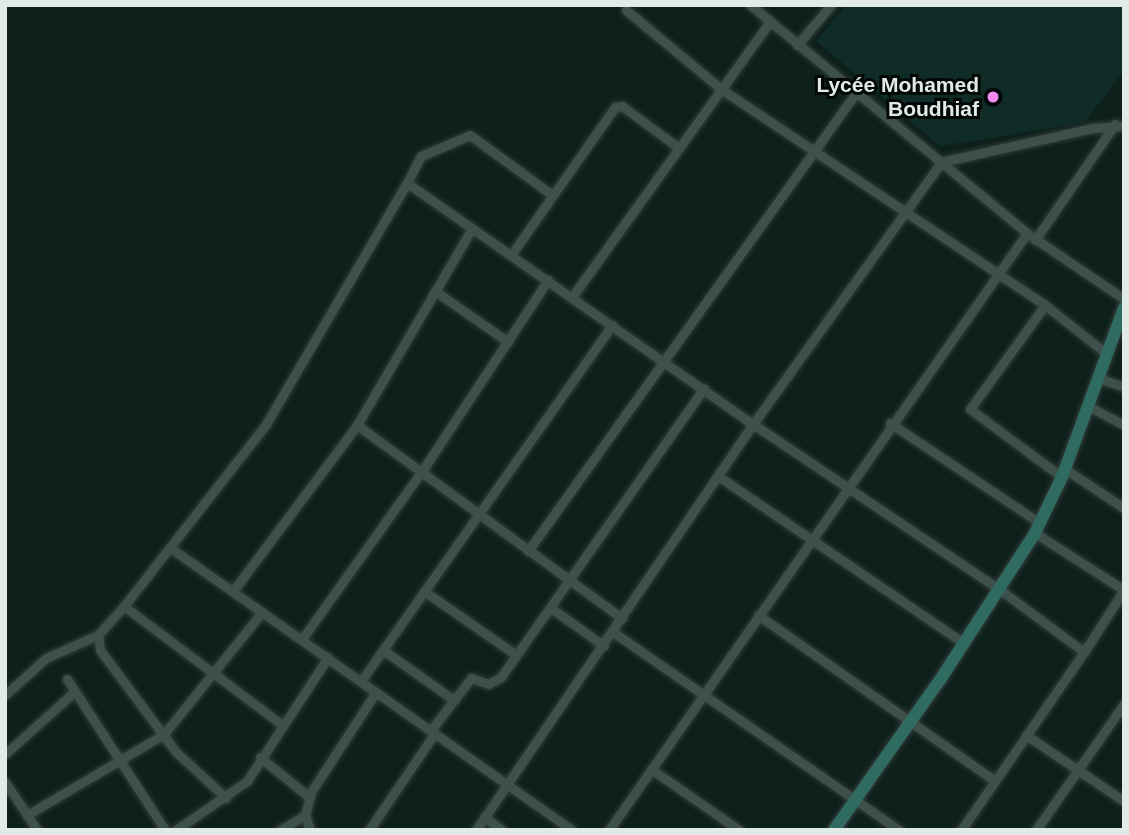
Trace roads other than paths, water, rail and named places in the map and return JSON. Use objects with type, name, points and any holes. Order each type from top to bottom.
[{"type":"main road","points":[[834,830],[964,643],[1038,528],[1063,473],[1123,308]]},
{"type":"street","points":[[750,5],[855,94],[1123,308]]},
{"type":"street","points":[[797,45],[831,5]]},
{"type":"street","points":[[626,10],[721,89],[904,214],[1045,305],[1107,354]]},
{"type":"street","points":[[572,297],[769,23]]},
{"type":"street","points":[[528,551],[667,361],[855,94]]},
{"type":"street","points":[[511,255],[618,106],[679,148]]},
{"type":"street","points":[[476,830],[753,424],[942,162],[1119,125]]},
{"type":"street","points":[[1035,240],[1119,125]]},
{"type":"street","points":[[5,695],[46,658],[98,635],[172,549],[267,424],[421,156],[470,135],[552,195]]},
{"type":"street","points":[[407,183],[667,361],[753,424],[999,589],[1084,652]]},
{"type":"street","points":[[233,591],[356,425],[472,228]]},
{"type":"street","points":[[609,830],[701,692],[1027,233]]},
{"type":"street","points":[[302,639],[422,471],[548,280]]},
{"type":"street","points":[[435,291],[508,342]]},
{"type":"street","points":[[1045,305],[970,409],[1063,473],[1124,508]]},
{"type":"street","points":[[361,681],[612,324]]},
{"type":"street","points":[[1098,378],[1124,387]]},
{"type":"street","points":[[369,830],[471,678],[495,682],[516,655],[704,388]]},
{"type":"street","points":[[1088,406],[1124,425]]},
{"type":"street","points":[[890,423],[1124,590],[964,829]]},
{"type":"street","points":[[356,425],[479,513],[569,583],[622,618]]},
{"type":"street","points":[[718,476],[964,643]]},
{"type":"street","points":[[172,549],[572,830]]},
{"type":"street","points":[[424,591],[516,655]]},
{"type":"street","points":[[124,606],[281,724]]},
{"type":"street","points":[[551,608],[604,646]]},
{"type":"street","points":[[27,815],[164,734],[214,676],[262,612]]},
{"type":"street","points":[[758,615],[995,781]]},
{"type":"street","points":[[613,632],[900,830]]},
{"type":"street","points":[[98,635],[100,650],[114,672],[164,734],[226,798]]},
{"type":"street","points":[[383,650],[454,700]]},
{"type":"street","points":[[176,830],[247,781],[281,724],[328,657]]},
{"type":"street","points":[[67,679],[165,830]]},
{"type":"street","points":[[5,754],[74,692]]},
{"type":"street","points":[[310,830],[304,815],[309,797],[376,692]]},
{"type":"street","points":[[1036,830],[1124,704]]},
{"type":"street","points":[[1026,735],[1124,801]]},
{"type":"street","points":[[261,757],[309,797]]},
{"type":"street","points":[[651,769],[739,830]]},
{"type":"street","points":[[5,782],[37,830]]},
{"type":"street","points":[[280,830],[304,815]]},
{"type":"street","points":[[485,817],[502,830]]},
{"type":"place","name":"Lycée Mohamed Boudhiaf","points":[[993,97]]}]
